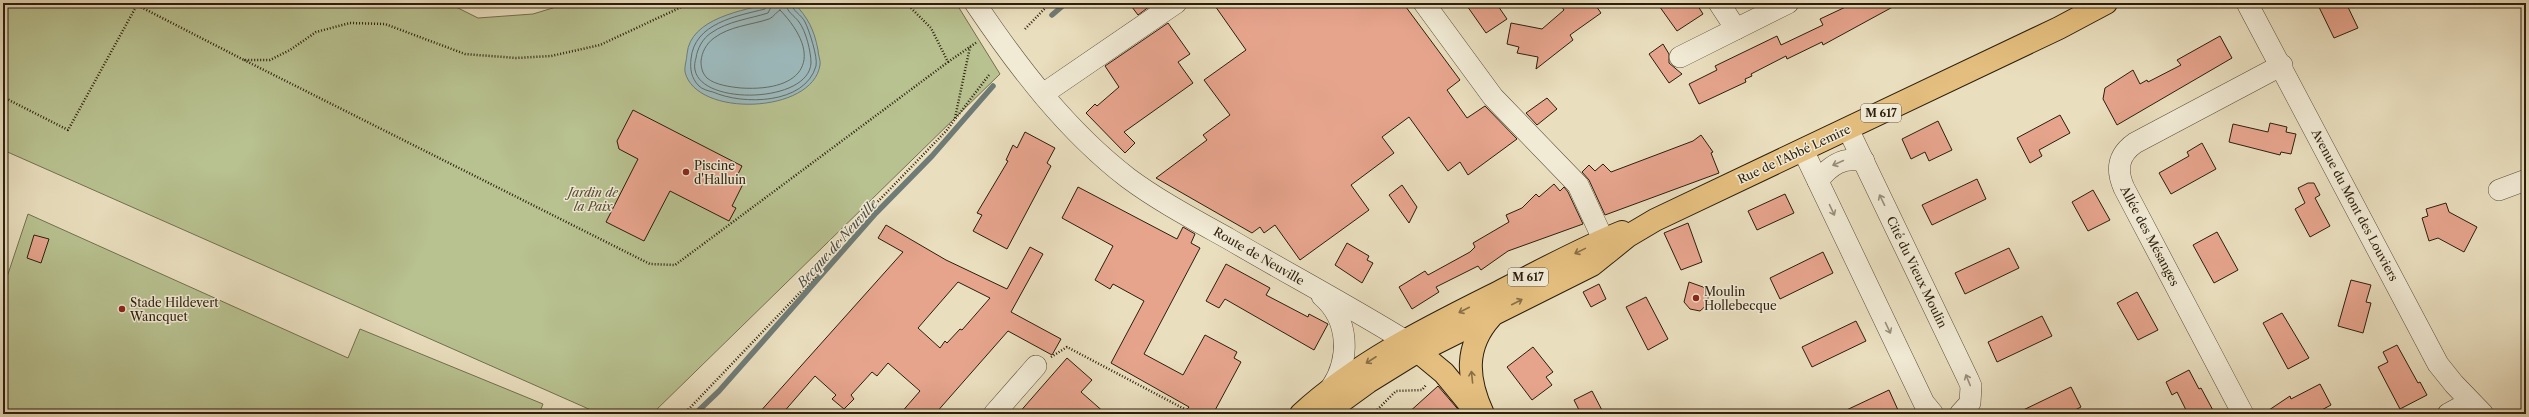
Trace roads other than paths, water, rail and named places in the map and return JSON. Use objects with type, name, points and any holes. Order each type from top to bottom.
[{"type":"main road","name":"Rue de l'Abbé Lemire","points":[[1412,346],[1628,236],[1655,220],[2059,28],[2106,3]]},
{"type":"main road","name":"Rue de l'Abbé Lemire","points":[[1412,346],[1494,314],[1592,265],[1606,246]]},
{"type":"main road","points":[[1483,414],[1473,387],[1470,360],[1476,336],[1494,314]]},
{"type":"main road","name":"Route de Neuville","points":[[1412,346],[1444,373],[1478,414]]},
{"type":"main road","name":"M 617","points":[[1300,414],[1331,388],[1374,357],[1412,346]]},
{"type":"main road","name":"M 617","points":[[1324,414],[1368,382],[1412,346]]},
{"type":"street","name":"Route de Neuville","points":[[975,3],[994,31],[1043,94],[1098,152],[1147,191],[1412,346]]},
{"type":"street","points":[[1043,94],[1176,3]]},
{"type":"street","points":[[1424,3],[1493,97],[1578,185],[1606,246]]},
{"type":"street","points":[[1719,3],[1736,29]]},
{"type":"street","points":[[1680,57],[1788,3]]},
{"type":"street","name":"Avenue du Mont des Louviers","points":[[2247,3],[2282,66],[2438,364],[2474,410]]},
{"type":"street","name":"Allée des Mésanges","points":[[2243,414],[2124,188],[2120,179],[2120,161],[2123,154],[2135,143],[2282,66]]},
{"type":"street","name":"Cité du Vieux Moulin","points":[[1848,129],[1971,386],[1970,403],[1960,414]]},
{"type":"street","points":[[1803,150],[1924,402],[1933,414]]},
{"type":"street","points":[[1818,181],[1825,171],[1837,163],[1850,159],[1864,161]]},
{"type":"street","points":[[2499,190],[2526,180]]},
{"type":"street","points":[[1311,286],[1334,309],[1343,331],[1345,356],[1342,367],[1331,388]]},
{"type":"street","points":[[994,414],[1036,366]]},
{"type":"street","points":[[2448,414],[2474,410]]},
{"type":"water","points":[[772,3],[794,3],[810,24],[820,63],[813,81],[798,93],[777,101],[754,104],[731,103],[710,97],[694,87],[685,72],[685,68],[690,42],[698,32],[708,24],[720,18]]},
{"type":"waterway","name":"Becque de Neuville","points":[[1052,15],[1066,3]]},
{"type":"waterway","name":"Becque de Neuville","points":[[695,414],[719,391],[876,213],[932,156],[993,86]]},
{"type":"place","name":"Piscine d'Halluin","points":[[686,172]]},
{"type":"place","name":"Moulin Hollebecque","points":[[1696,298]]},
{"type":"place","name":"Stade Hildevert Wancquet","points":[[122,309]]},
{"type":"park label","name":"Jardin de la Paix","points":[[593,199]]}]
